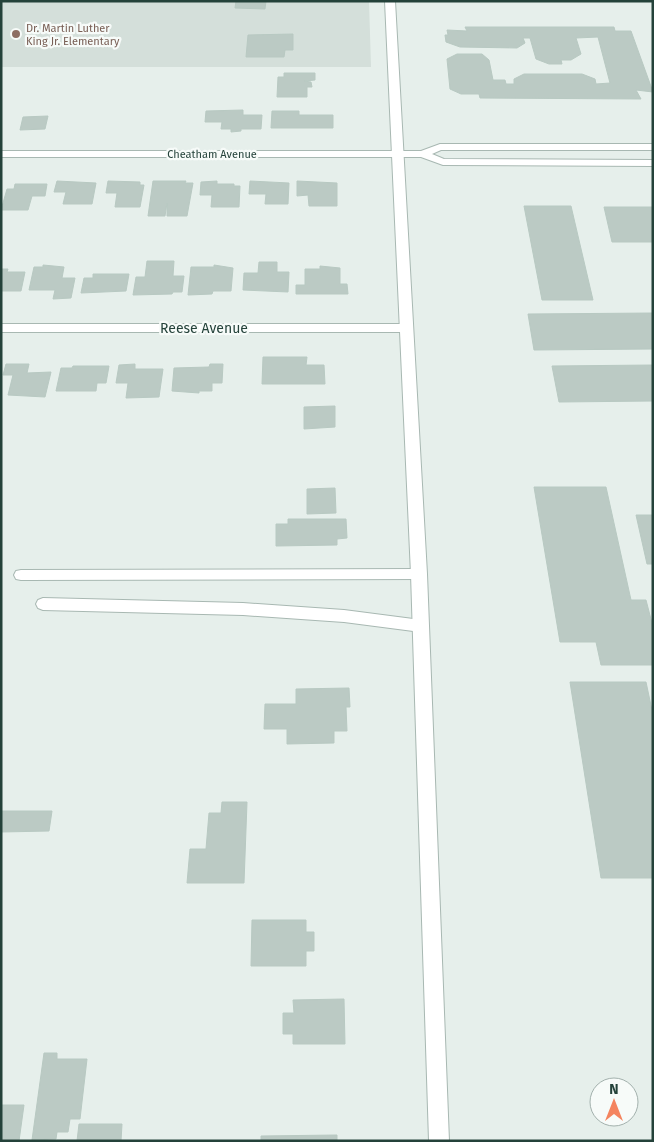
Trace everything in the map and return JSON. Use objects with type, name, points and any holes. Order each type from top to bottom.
[{"type":"street","points":[[390,1],[419,574],[438,1141]]},
{"type":"street","name":"Cheatham Avenue","points":[[422,154],[440,147],[653,147]]},
{"type":"street","name":"Cheatham Avenue","points":[[1,154],[422,154],[443,162],[653,163]]},
{"type":"street","name":"Reese Avenue","points":[[1,328],[406,328]]},
{"type":"lane","points":[[21,575],[419,574]]},
{"type":"lane","points":[[42,604],[243,609],[344,616],[421,626]]},
{"type":"shaded area","points":[[1,1],[369,1],[371,67],[1,67]]},
{"type":"building","points":[[236,1],[266,1],[265,9],[235,8]]},
{"type":"building","points":[[465,27],[614,27],[615,31],[631,31],[653,92],[636,90],[641,99],[480,98],[479,94],[461,94],[450,89],[447,59],[457,54],[482,54],[489,60],[493,80],[505,80],[506,84],[514,84],[514,79],[524,74],[582,74],[595,79],[596,84],[610,83],[598,37],[576,38],[581,54],[571,60],[561,60],[562,64],[549,64],[536,59],[530,38],[523,38],[525,43],[517,48],[460,47],[446,42],[445,35],[448,35],[447,30],[467,31]]},
{"type":"building","points":[[293,34],[293,50],[285,50],[284,57],[246,57],[248,35]]},
{"type":"building","points":[[284,73],[315,73],[315,80],[304,81],[311,82],[312,87],[307,87],[307,97],[277,97],[278,77],[284,77]]},
{"type":"building","points":[[243,110],[243,115],[262,115],[261,129],[241,129],[241,131],[231,132],[231,129],[221,129],[222,122],[205,122],[206,111]]},
{"type":"building","points":[[272,111],[299,111],[299,115],[333,115],[333,128],[271,128]]},
{"type":"building","points":[[48,116],[45,129],[20,130],[23,117]]},
{"type":"building","points":[[57,181],[96,183],[92,204],[63,204],[66,192],[54,192]]},
{"type":"building","points":[[108,181],[140,182],[140,185],[144,185],[140,207],[115,207],[117,193],[106,193]]},
{"type":"building","points":[[153,181],[186,181],[185,183],[193,183],[187,216],[167,216],[167,203],[165,216],[148,216]]},
{"type":"building","points":[[217,181],[217,184],[240,186],[239,207],[211,207],[212,195],[200,195],[201,182]]},
{"type":"building","points":[[250,181],[289,183],[288,204],[265,204],[266,194],[249,194]]},
{"type":"building","points":[[297,181],[337,183],[337,206],[309,206],[308,195],[297,196]]},
{"type":"building","points":[[15,184],[47,184],[45,196],[32,196],[28,210],[1,210],[7,189],[14,189]]},
{"type":"building","points":[[524,206],[571,206],[593,300],[542,300]]},
{"type":"building","points":[[604,207],[653,207],[653,242],[612,242]]},
{"type":"building","points":[[147,261],[174,261],[173,276],[184,276],[182,292],[133,295],[136,277],[145,277]]},
{"type":"building","points":[[259,262],[277,262],[277,272],[289,272],[288,292],[243,290],[244,273],[258,273]]},
{"type":"building","points":[[43,265],[64,267],[62,278],[75,278],[71,298],[53,299],[55,290],[29,290],[34,267],[43,267]]},
{"type":"building","points":[[214,265],[233,268],[231,291],[213,291],[212,294],[188,295],[191,267],[214,267]]},
{"type":"building","points":[[320,266],[340,268],[340,284],[347,284],[348,294],[296,294],[296,285],[305,285],[305,269],[320,269]]},
{"type":"building","points":[[1,269],[8,269],[7,272],[25,272],[21,291],[1,291]]},
{"type":"building","points":[[93,274],[129,274],[126,291],[81,293],[84,278],[93,278]]},
{"type":"building","points":[[653,313],[653,349],[534,350],[528,314]]},
{"type":"building","points":[[263,357],[307,357],[306,365],[324,365],[325,384],[262,384]]},
{"type":"building","points":[[6,364],[29,364],[27,373],[51,372],[45,397],[8,395],[13,375],[3,375]]},
{"type":"building","points":[[135,364],[135,369],[163,369],[159,397],[126,398],[128,383],[116,383],[119,365]]},
{"type":"building","points":[[210,364],[223,364],[222,383],[212,383],[212,391],[199,391],[199,393],[172,391],[174,368],[209,367]]},
{"type":"building","points":[[653,365],[653,401],[559,402],[552,366]]},
{"type":"building","points":[[73,366],[109,366],[106,383],[97,383],[96,391],[56,391],[61,368],[72,368]]},
{"type":"building","points":[[335,406],[335,427],[304,429],[304,407]]},
{"type":"building","points":[[534,487],[606,487],[631,600],[646,600],[653,627],[653,665],[601,665],[596,642],[560,642]]},
{"type":"building","points":[[335,488],[336,513],[307,514],[307,489]]},
{"type":"building","points":[[636,515],[653,515],[653,564],[647,564]]},
{"type":"building","points":[[288,519],[346,519],[347,538],[337,539],[337,545],[276,546],[276,524],[288,524]]},
{"type":"building","points":[[570,682],[646,682],[653,715],[653,878],[601,878]]},
{"type":"building","points":[[349,688],[350,707],[346,707],[347,731],[334,731],[334,743],[287,744],[287,729],[264,729],[265,704],[296,704],[296,689]]},
{"type":"building","points":[[222,802],[247,802],[244,883],[187,883],[190,849],[206,849],[209,813],[221,813]]},
{"type":"building","points":[[1,811],[52,811],[49,831],[1,832]]},
{"type":"building","points":[[252,920],[306,920],[306,932],[314,932],[314,951],[306,951],[306,966],[251,966]]},
{"type":"building","points":[[344,999],[345,1044],[293,1044],[293,1034],[283,1034],[283,1013],[294,1013],[293,1000]]},
{"type":"building","points":[[44,1053],[57,1053],[57,1059],[87,1059],[80,1119],[70,1119],[68,1132],[57,1132],[56,1139],[32,1140]]},
{"type":"building","points":[[1,1105],[24,1105],[19,1141],[1,1141]]},
{"type":"building","points":[[79,1124],[122,1124],[121,1141],[77,1141]]},
{"type":"building","points":[[337,1135],[337,1141],[261,1141],[261,1136]]},
{"type":"place","name":"Dr. Martin Luther King Jr. Elementary","points":[[16,34]]}]
